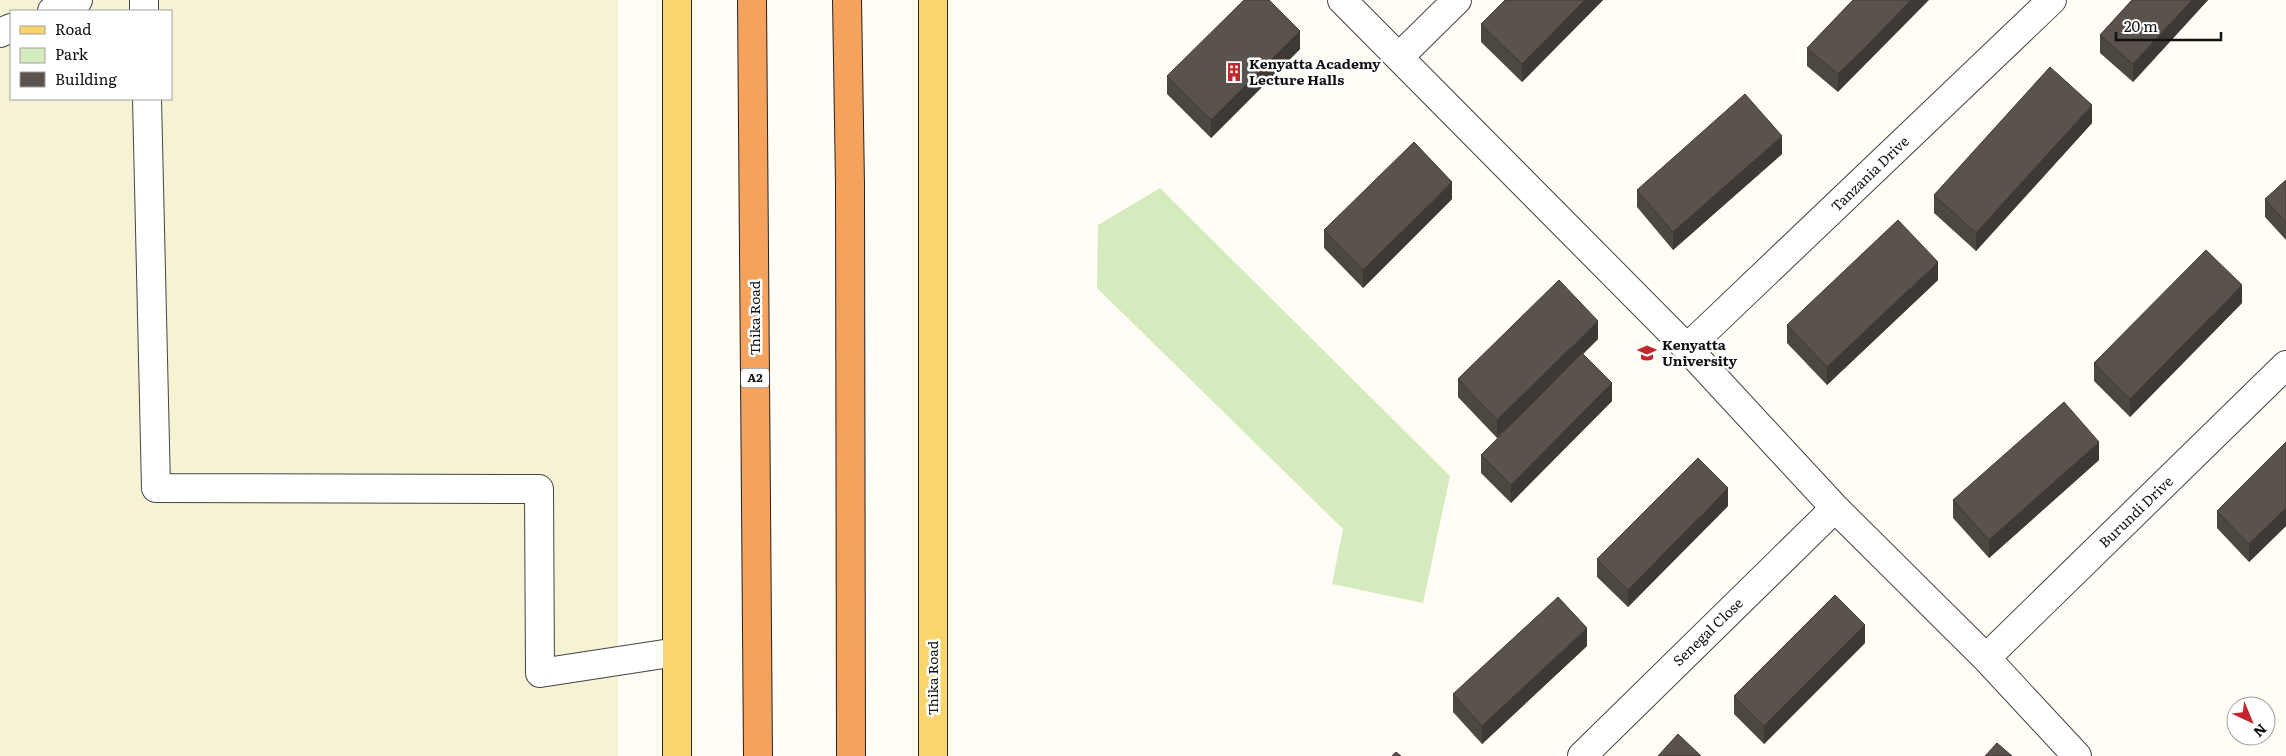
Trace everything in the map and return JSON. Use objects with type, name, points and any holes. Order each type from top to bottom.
[{"type":"highway","name":"Thika Road","points":[[752,0],[758,756]]},
{"type":"highway","points":[[847,0],[850,184],[850,756]]},
{"type":"main road","points":[[677,0],[677,756]]},
{"type":"main road","name":"Thika Road","points":[[933,0],[933,756]]},
{"type":"street","points":[[54,10],[78,0]]},
{"type":"street","points":[[1342,0],[1687,348],[1835,508],[1986,658],[2077,756]]},
{"type":"street","points":[[1399,57],[1457,0]]},
{"type":"street","name":"Tanzania Drive","points":[[1687,348],[2052,0]]},
{"type":"street","points":[[146,100],[156,488],[539,489],[540,673],[677,652]]},
{"type":"street","name":"Burundi Drive","points":[[1986,658],[2286,365]]},
{"type":"street","name":"Senegal Close","points":[[1582,756],[1835,508]]},
{"type":"shaded area","points":[[0,0],[618,0],[618,756],[0,756]]},
{"type":"green space","points":[[1160,188],[1450,476],[1423,603],[1332,584],[1343,529],[1097,288],[1098,225]]},
{"type":"building","name":"Kenyatta Academy Lecture Halls","points":[[1244,0],[1269,0],[1300,31],[1211,120],[1167,76]]},
{"type":"building","points":[[1505,0],[1585,0],[1522,64],[1481,24]]},
{"type":"building","points":[[1853,0],[1911,0],[1838,74],[1807,48]]},
{"type":"building","points":[[2132,0],[2192,0],[2133,64],[2100,35]]},
{"type":"building","points":[[2050,67],[2092,105],[1976,233],[1934,195]]},
{"type":"building","points":[[1745,94],[1782,136],[1673,232],[1637,190]]},
{"type":"building","points":[[1414,142],[1452,182],[1363,270],[1324,230]]},
{"type":"building","points":[[2286,180],[2286,223],[2265,199]]},
{"type":"building","points":[[1898,220],[1938,262],[1827,367],[1787,325]]},
{"type":"building","points":[[2206,250],[2242,285],[2130,399],[2094,363]]},
{"type":"building","points":[[1559,280],[1598,321],[1497,420],[1458,379]]},
{"type":"building","points":[[1582,353],[1612,383],[1511,485],[1481,455]]},
{"type":"building","points":[[2064,402],[2099,442],[1989,540],[1953,500]]},
{"type":"building","points":[[2286,442],[2286,508],[2249,544],[2217,511]]},
{"type":"building","points":[[1698,458],[1728,488],[1628,590],[1597,559]]},
{"type":"building","points":[[1835,595],[1865,625],[1764,726],[1734,696]]},
{"type":"building","points":[[1558,597],[1587,628],[1482,726],[1453,694]]},
{"type":"building","points":[[1678,734],[1701,756],[1658,756]]},
{"type":"building","points":[[1997,743],[2012,756],[1985,756]]},
{"type":"building","points":[[1396,752],[1401,756],[1392,756]]},
{"type":"place","name":"Kenyatta Academy Lecture Halls","points":[[1234,72]]},
{"type":"place","name":"Kenyatta University","points":[[1647,353]]}]
